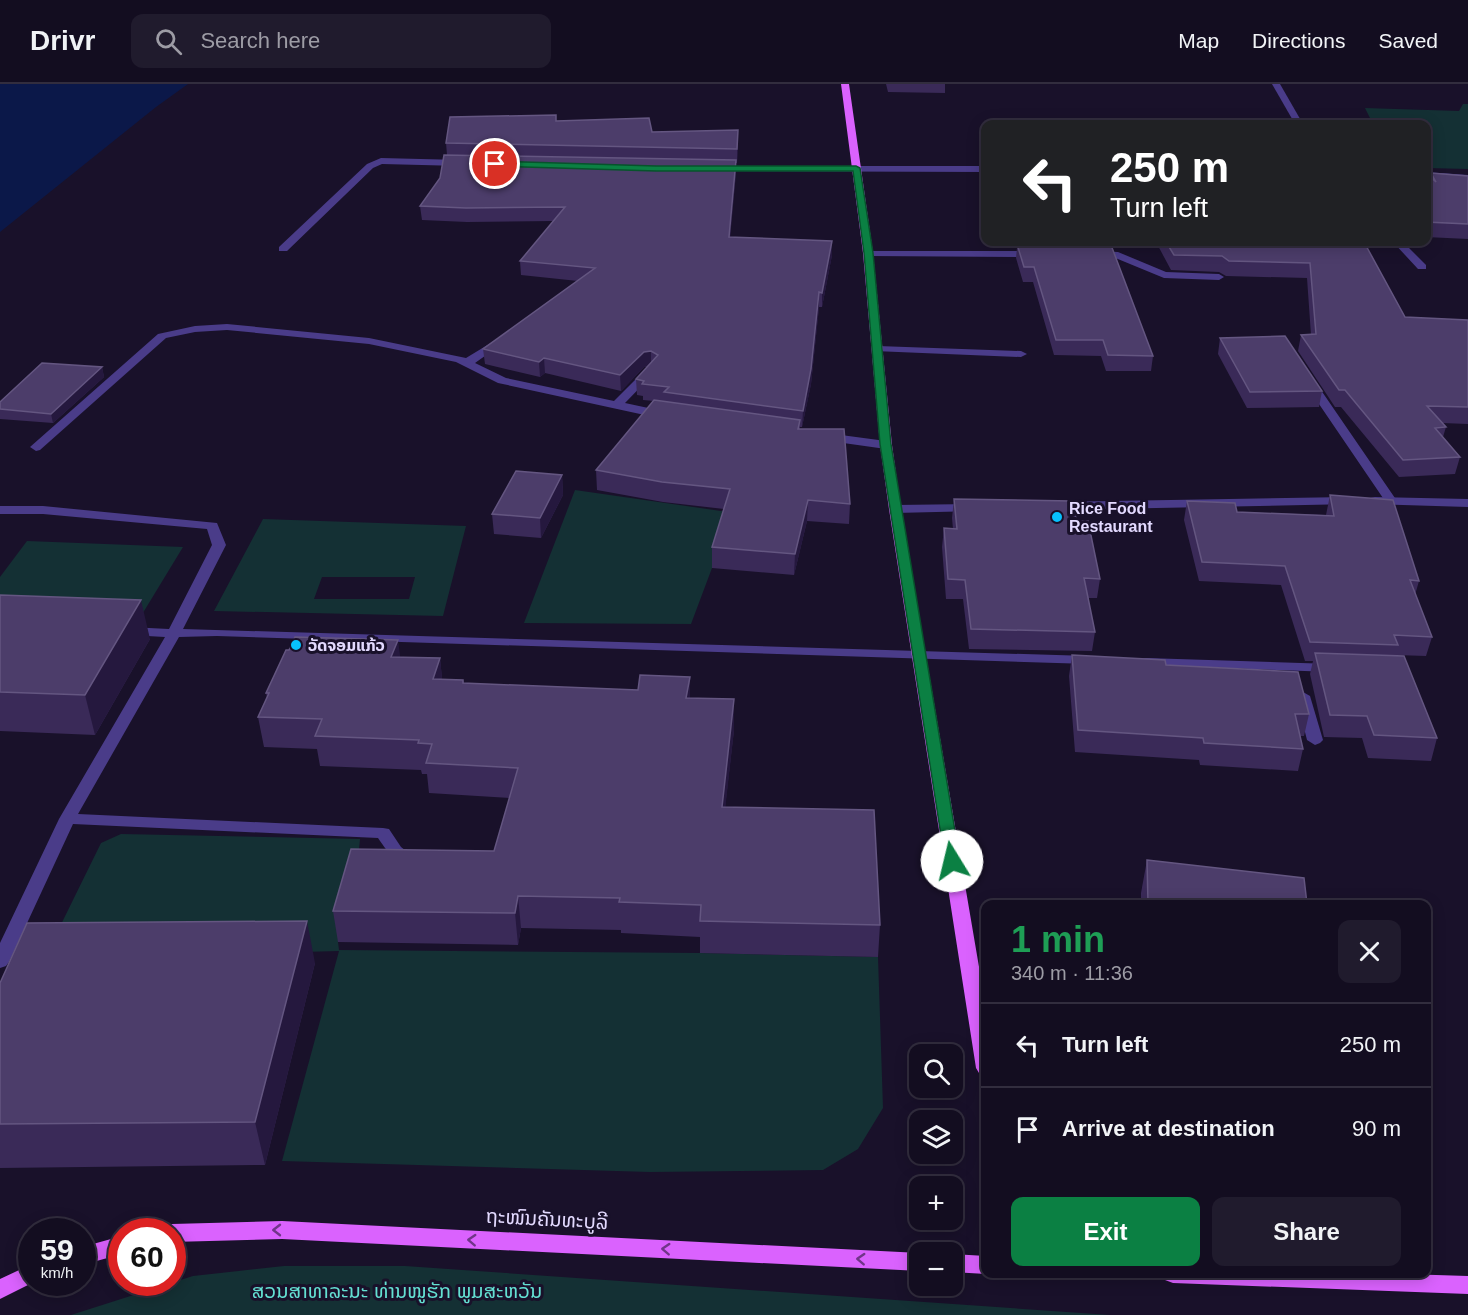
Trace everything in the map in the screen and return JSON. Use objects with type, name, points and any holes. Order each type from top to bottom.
[{"type":"main road","points":[[845,84],[868,253],[886,444],[895,509],[981,1037]]},
{"type":"main road","name":"ຖະໜົນຄັນທະບູລີ","points":[[186,1233],[282,1230],[909,1261]]},
{"type":"main road","points":[[963,1264],[981,1265]]},
{"type":"main road","points":[[1319,1278],[1468,1285]]},
{"type":"main road","points":[[0,1290],[18,1280]]},
{"type":"street","points":[[1276,84],[1297,120]]},
{"type":"street","points":[[283,249],[370,166],[381,160],[476,163]]},
{"type":"street","points":[[700,168],[981,169]]},
{"type":"street","points":[[1431,175],[1468,178]]},
{"type":"street","points":[[1402,246],[1422,267]]},
{"type":"street","points":[[868,253],[1044,254]]},
{"type":"street","points":[[1079,254],[1114,254],[1164,275],[1219,277]]},
{"type":"street","points":[[36,447],[162,336],[195,329],[227,327],[369,341],[459,359],[502,381],[677,417]]},
{"type":"street","points":[[467,363],[505,337]]},
{"type":"street","points":[[878,349],[1021,354]]},
{"type":"street","points":[[617,405],[650,371]]},
{"type":"street","points":[[1304,372],[1391,501]]},
{"type":"street","points":[[816,435],[886,444]]},
{"type":"street","points":[[1038,506],[1391,501],[1468,503]]},
{"type":"street","points":[[895,509],[990,507]]},
{"type":"street","points":[[0,510],[43,510],[212,526],[219,545],[174,633],[67,819],[0,962]]},
{"type":"street","points":[[116,630],[1108,661]]},
{"type":"street","points":[[1131,662],[1353,669]]},
{"type":"street","points":[[1296,667],[1315,740]]},
{"type":"street","points":[[67,819],[383,833],[395,851],[409,861],[432,862]]},
{"type":"green space","points":[[1463,104],[1468,104],[1468,169],[1431,168],[1431,120],[1371,120],[1365,108],[1459,111]]},
{"type":"green space","points":[[575,490],[728,512],[712,568],[691,624],[524,623]]},
{"type":"green space","points":[[263,519],[466,526],[443,616],[214,611]],"holes":[[[322,577],[415,577],[409,599],[314,599]]]},
{"type":"green space","points":[[27,541],[183,547],[138,621],[0,615],[0,577]]},
{"type":"green space","points":[[121,834],[360,839],[356,880],[338,942],[339,950],[878,957],[883,1108],[858,1149],[823,1170],[650,1172],[282,1161],[339,951],[44,959],[101,843]]},
{"type":"green space","name":"ສວນສາທາລະນະ ທ່ານໜູຮັກ ພູມສະຫວັນ","points":[[284,1266],[405,1266],[1110,1315],[71,1315],[130,1296],[186,1296],[186,1278]]},
{"type":"shaded area","points":[[0,84],[188,84],[0,232]]},
{"type":"building","points":[[556,115],[556,121],[649,118],[652,132],[738,130],[737,149],[446,143],[450,117]]},
{"type":"building","points":[[444,155],[736,160],[729,237],[832,241],[822,293],[819,292],[811,369],[803,411],[664,392],[669,387],[642,384],[644,381],[636,379],[658,355],[651,351],[644,352],[620,375],[544,358],[539,362],[483,349],[595,268],[520,261],[565,207],[420,206],[440,178]]},
{"type":"building","points":[[1431,173],[1468,176],[1468,224],[1431,222],[1431,178],[1436,182]]},
{"type":"building","points":[[1018,246],[1111,246],[1153,356],[1108,355],[1103,340],[1056,340],[1034,267],[1024,267]]},
{"type":"building","points":[[1168,246],[1366,246],[1405,317],[1468,320],[1468,407],[1427,406],[1446,427],[1435,428],[1460,457],[1403,460],[1345,390],[1339,390],[1301,335],[1316,334],[1310,263],[1229,261],[1222,256],[1174,255]]},
{"type":"building","points":[[1285,336],[1322,391],[1250,392],[1220,338]]},
{"type":"building","points":[[42,363],[102,367],[51,414],[0,409],[0,402]]},
{"type":"building","points":[[654,400],[800,420],[798,429],[844,429],[850,504],[808,500],[795,554],[712,547],[730,489],[662,482],[596,470]]},
{"type":"building","points":[[516,471],[562,475],[540,518],[492,514]]},
{"type":"building","points":[[1330,495],[1393,500],[1419,581],[1410,580],[1432,637],[1394,635],[1398,645],[1310,642],[1285,566],[1202,562],[1187,501],[1235,503],[1237,512],[1334,516]]},
{"type":"building","points":[[954,499],[1072,501],[1077,521],[1088,521],[1100,579],[1084,578],[1095,632],[971,629],[965,580],[948,579],[944,528],[957,529]]},
{"type":"building","points":[[0,595],[141,600],[85,695],[0,692]]},
{"type":"building","points":[[295,637],[398,640],[391,657],[440,658],[433,679],[463,680],[463,683],[638,690],[640,675],[690,677],[686,698],[734,699],[722,807],[874,810],[880,925],[700,921],[701,905],[619,902],[620,898],[518,896],[515,913],[333,911],[351,849],[494,851],[518,768],[426,763],[432,744],[418,743],[419,740],[315,736],[322,719],[258,717],[269,693],[266,693],[286,650],[289,650]]},
{"type":"building","points":[[1315,653],[1404,656],[1437,738],[1374,735],[1367,716],[1330,715]]},
{"type":"building","points":[[1072,655],[1165,660],[1166,665],[1298,672],[1309,714],[1295,714],[1303,749],[1204,743],[1203,738],[1078,730]]},
{"type":"building","points":[[1147,860],[1304,878],[1307,900],[1148,900]]},
{"type":"building","points":[[307,921],[255,1122],[0,1124],[0,983],[27,923]]},
{"type":"place","name":"Rice Food Restaurant","points":[[1057,517]]},
{"type":"place","name":"ວັດຈອມແກ້ວ","points":[[296,645]]},
{"type":"route","points":[[495,164],[656,168],[856,168],[868,253],[886,444],[895,509],[952,861]]}]
